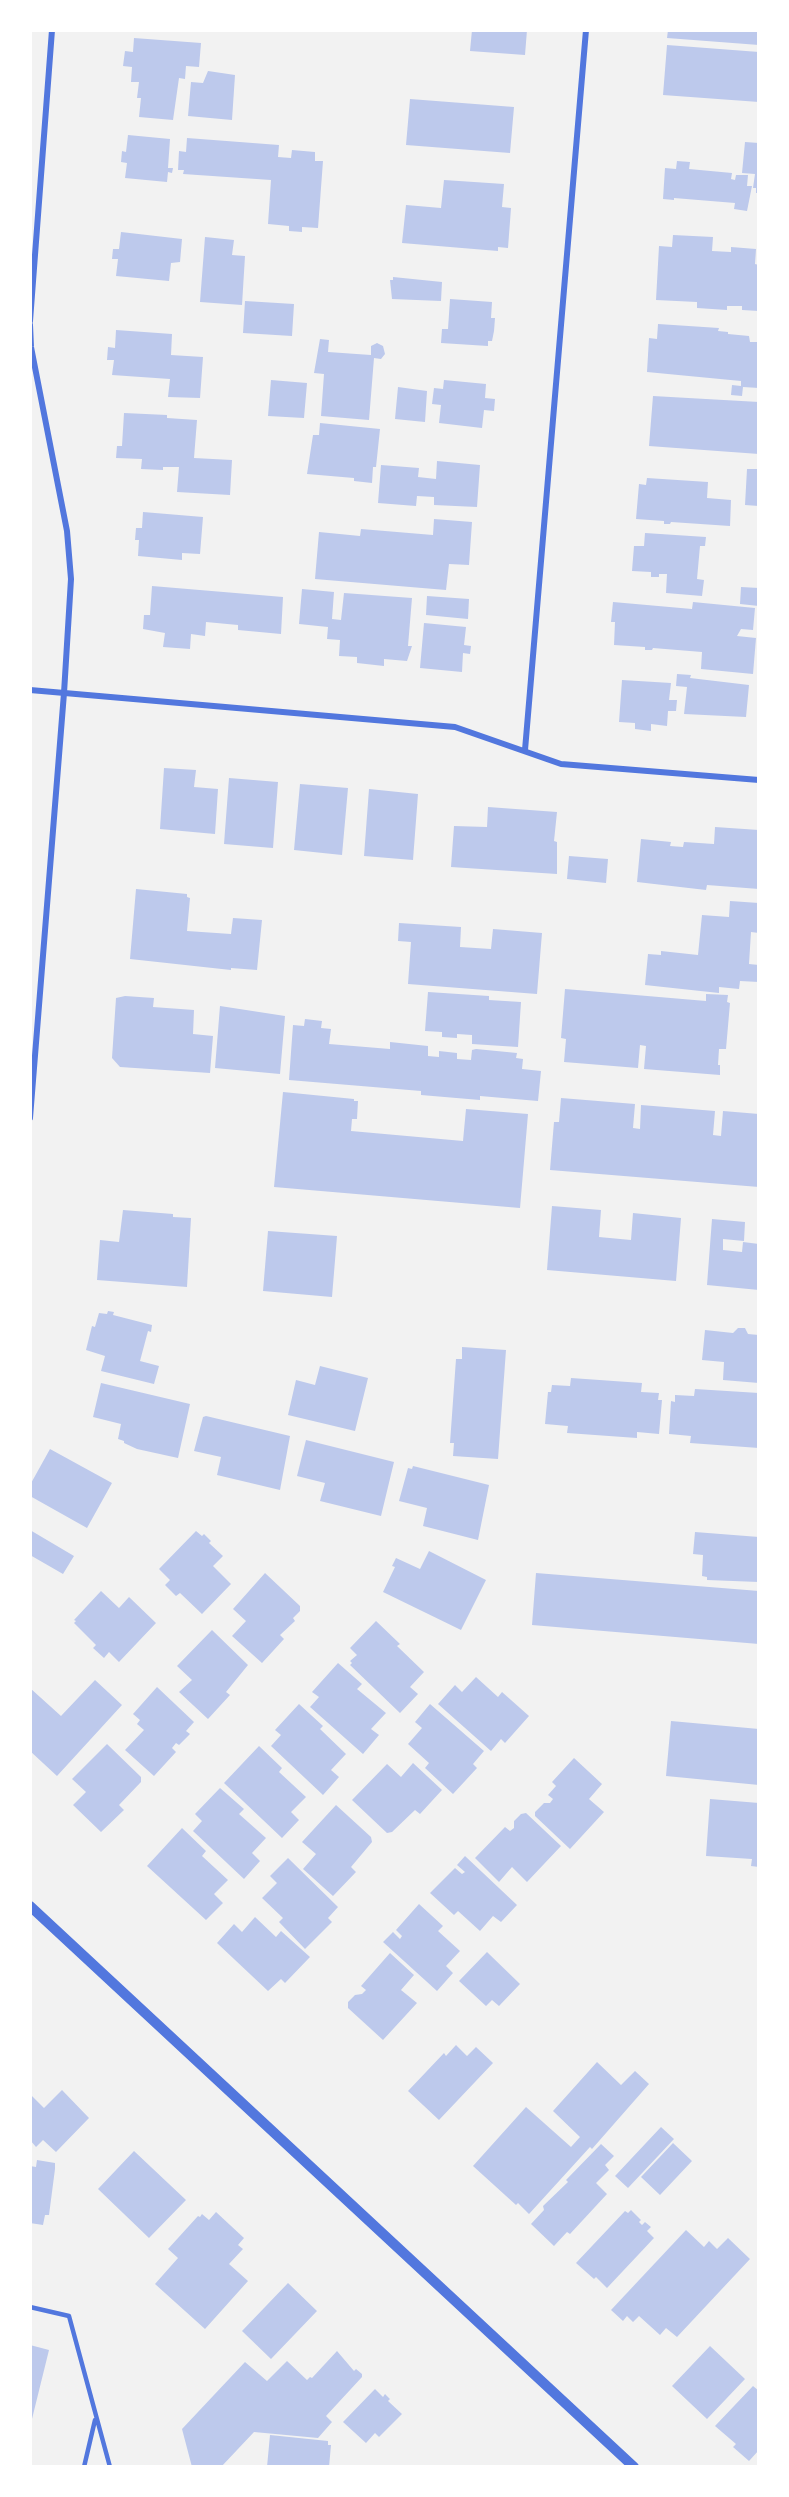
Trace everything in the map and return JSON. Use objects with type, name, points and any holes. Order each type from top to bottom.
[{"type":"street","points":[[30,1118],[71,579],[67,531],[32,347],[30,323],[52,30]]},
{"type":"street","points":[[525,750],[586,30]]},
{"type":"street","points":[[30,690],[455,727],[561,764],[759,780]]},
{"type":"street","points":[[30,1906],[634,2467]]},
{"type":"lane","points":[[30,2307],[69,2316],[110,2467]]},
{"type":"lane","points":[[84,2467],[96,2418]]},
{"type":"building","points":[[472,30],[527,30],[525,55],[470,51]]},
{"type":"building","points":[[668,30],[759,30],[759,45],[667,38]]},
{"type":"building","points":[[134,38],[201,43],[199,67],[186,66],[185,79],[179,78],[173,120],[139,117],[141,98],[137,98],[139,82],[131,82],[132,67],[123,66],[125,51],[133,52]]},
{"type":"building","points":[[667,45],[759,52],[759,102],[663,95]]},
{"type":"building","points":[[208,71],[235,75],[232,120],[188,116],[191,82],[203,83]]},
{"type":"building","points":[[410,99],[514,107],[510,153],[406,145]]},
{"type":"building","points":[[128,135],[170,139],[168,168],[173,168],[172,173],[168,172],[167,182],[125,178],[127,163],[121,162],[122,151],[126,152]]},
{"type":"building","points":[[187,138],[279,145],[278,157],[291,158],[292,150],[315,152],[315,161],[323,161],[318,228],[302,227],[302,232],[289,231],[289,226],[268,224],[271,180],[183,174],[184,170],[178,170],[179,151],[186,152]]},
{"type":"building","points":[[745,142],[759,143],[759,193],[756,193],[756,188],[753,188],[755,174],[742,173]]},
{"type":"building","points":[[677,161],[690,162],[689,169],[732,173],[731,179],[735,180],[736,175],[748,175],[747,186],[752,186],[747,211],[734,209],[735,203],[663,199],[665,168],[676,169]]},
{"type":"building","points":[[444,180],[504,184],[502,207],[511,208],[508,248],[498,247],[498,251],[402,243],[406,205],[441,208]]},
{"type":"building","points":[[121,232],[182,239],[180,262],[171,263],[169,281],[116,276],[118,259],[112,259],[113,249],[119,249]]},
{"type":"building","points":[[673,235],[713,237],[712,251],[731,252],[731,247],[756,249],[755,264],[759,265],[759,311],[742,310],[742,306],[727,306],[727,310],[697,308],[697,302],[656,300],[659,246],[672,247]]},
{"type":"building","points":[[205,237],[234,240],[232,255],[245,256],[242,305],[200,302]]},
{"type":"building","points":[[393,277],[442,282],[441,301],[392,299],[390,280],[393,280]]},
{"type":"building","points":[[450,299],[492,302],[491,318],[495,318],[494,331],[492,341],[488,341],[488,346],[441,343],[442,329],[448,329]]},
{"type":"building","points":[[245,301],[294,304],[292,336],[243,333]]},
{"type":"building","points":[[658,324],[719,328],[718,331],[749,336],[750,342],[759,342],[759,388],[743,387],[742,396],[731,395],[732,385],[741,386],[741,381],[647,372],[649,338],[657,339]]},
{"type":"building","points":[[116,330],[172,334],[171,355],[203,357],[200,398],[168,397],[170,379],[112,375],[114,360],[107,360],[108,347],[115,348]]},
{"type":"building","points":[[320,339],[329,340],[328,352],[371,355],[371,346],[377,343],[383,346],[385,354],[381,359],[374,358],[369,420],[321,416],[324,374],[314,373]]},
{"type":"building","points":[[271,380],[307,383],[304,418],[268,416]]},
{"type":"building","points":[[444,380],[486,384],[485,398],[495,399],[494,411],[484,410],[482,428],[439,423],[441,405],[432,404],[434,388],[443,389]]},
{"type":"building","points":[[398,387],[427,391],[425,422],[395,419]]},
{"type":"building","points":[[653,396],[759,402],[759,454],[649,446]]},
{"type":"building","points":[[124,413],[167,415],[167,418],[197,420],[194,458],[232,460],[230,495],[177,492],[179,467],[163,467],[163,470],[141,469],[142,459],[116,458],[117,446],[122,446]]},
{"type":"building","points":[[320,423],[380,429],[372,483],[354,481],[354,478],[307,474],[313,435],[319,435]]},
{"type":"building","points":[[437,461],[480,465],[477,507],[434,505],[434,497],[417,496],[416,506],[378,503],[381,465],[419,468],[418,477],[436,479]]},
{"type":"building","points":[[747,469],[759,469],[759,506],[745,505]]},
{"type":"building","points":[[647,478],[708,482],[707,498],[731,500],[730,526],[671,522],[664,524],[664,521],[636,519],[639,484],[646,485]]},
{"type":"building","points":[[143,512],[203,517],[200,554],[182,553],[182,560],[138,556],[139,540],[135,540],[136,528],[142,528]]},
{"type":"building","points":[[434,519],[472,522],[469,565],[449,564],[446,590],[315,579],[319,532],[360,536],[361,529],[433,535]]},
{"type":"building","points":[[645,533],[706,537],[705,546],[700,546],[697,579],[704,580],[702,596],[666,593],[667,574],[651,577],[651,572],[632,571],[634,546],[644,546]]},
{"type":"building","points":[[152,586],[283,597],[281,634],[238,630],[238,625],[206,622],[205,636],[191,634],[190,649],[163,647],[165,633],[143,629],[144,615],[150,615]]},
{"type":"building","points":[[741,587],[759,588],[759,606],[740,604]]},
{"type":"building","points":[[302,589],[334,592],[332,619],[341,620],[344,593],[412,598],[408,646],[412,646],[407,661],[384,659],[384,666],[357,663],[357,657],[339,656],[340,640],[327,639],[328,627],[299,624]]},
{"type":"building","points":[[427,596],[469,599],[468,619],[426,615]]},
{"type":"building","points":[[613,602],[692,609],[693,602],[755,608],[753,630],[741,629],[737,636],[756,638],[753,674],[701,669],[702,652],[653,648],[645,650],[645,647],[614,645],[615,622],[611,622]]},
{"type":"building","points":[[424,623],[466,627],[464,645],[471,646],[470,654],[463,653],[462,672],[420,668]]},
{"type":"building","points":[[677,674],[691,675],[690,678],[749,685],[746,717],[684,714],[687,687],[676,686]]},
{"type":"building","points":[[622,680],[671,683],[669,700],[677,700],[676,711],[668,711],[667,726],[651,724],[651,731],[635,729],[635,723],[619,722]]},
{"type":"building","points":[[164,768],[196,770],[194,787],[218,789],[215,834],[160,829]]},
{"type":"building","points":[[229,778],[278,782],[273,848],[224,844]]},
{"type":"building","points":[[300,784],[348,788],[342,855],[294,850]]},
{"type":"building","points":[[369,789],[418,794],[413,860],[364,856]]},
{"type":"building","points":[[488,807],[557,812],[554,841],[557,842],[557,874],[451,867],[454,826],[487,827]]},
{"type":"building","points":[[715,827],[759,830],[759,889],[707,885],[706,890],[637,882],[641,839],[671,842],[670,846],[683,847],[684,842],[714,844]]},
{"type":"building","points":[[569,856],[608,859],[606,883],[567,879]]},
{"type":"building","points":[[136,889],[187,894],[190,898],[187,931],[231,934],[233,918],[262,920],[257,970],[231,968],[231,970],[130,959]]},
{"type":"building","points":[[730,901],[759,903],[759,933],[751,932],[749,964],[759,965],[759,982],[740,981],[739,989],[719,987],[719,993],[645,985],[648,954],[661,955],[661,951],[698,955],[702,915],[729,917]]},
{"type":"building","points":[[399,923],[461,927],[460,947],[491,949],[493,929],[542,933],[537,994],[408,984],[411,942],[398,941]]},
{"type":"building","points":[[565,989],[706,1001],[706,994],[728,995],[727,1002],[730,1003],[726,1049],[719,1049],[720,1075],[644,1069],[646,1046],[640,1045],[638,1068],[564,1062],[566,1039],[561,1038]]},
{"type":"building","points":[[428,992],[489,996],[489,1000],[521,1002],[518,1047],[472,1044],[472,1035],[457,1034],[457,1038],[442,1037],[442,1032],[425,1031]]},
{"type":"building","points":[[125,996],[154,998],[153,1007],[194,1010],[193,1034],[213,1036],[210,1073],[120,1067],[112,1058],[116,998]]},
{"type":"building","points":[[220,1006],[285,1016],[280,1074],[215,1068]]},
{"type":"building","points":[[305,1019],[322,1021],[321,1028],[331,1029],[329,1044],[390,1049],[390,1042],[428,1046],[428,1056],[439,1057],[439,1051],[457,1053],[457,1059],[471,1060],[472,1050],[476,1049],[517,1053],[516,1058],[523,1059],[522,1069],[541,1071],[538,1101],[480,1096],[480,1100],[421,1095],[421,1091],[289,1080],[293,1025],[304,1026]]},
{"type":"building","points":[[283,1092],[358,1101],[357,1119],[352,1119],[351,1131],[463,1141],[466,1109],[528,1114],[520,1208],[274,1187]]},
{"type":"building","points":[[561,1098],[635,1104],[633,1128],[640,1129],[641,1105],[715,1111],[713,1135],[721,1136],[723,1111],[759,1114],[759,1187],[550,1170],[554,1122],[559,1122]]},
{"type":"building","points":[[552,1206],[601,1210],[599,1237],[631,1240],[633,1213],[681,1218],[676,1281],[547,1270]]},
{"type":"building","points":[[123,1210],[173,1214],[173,1217],[191,1218],[187,1287],[97,1280],[100,1240],[119,1242]]},
{"type":"building","points":[[712,1219],[745,1222],[744,1241],[723,1239],[723,1250],[742,1252],[743,1242],[759,1244],[759,1290],[707,1285]]},
{"type":"building","points":[[268,1231],[337,1236],[332,1297],[263,1291]]},
{"type":"building","points":[[108,1311],[114,1312],[113,1315],[152,1325],[151,1332],[148,1331],[140,1361],[159,1366],[154,1384],[101,1371],[105,1356],[86,1350],[92,1326],[95,1327],[99,1313],[107,1314]]},
{"type":"building","points":[[738,1328],[745,1328],[748,1334],[759,1335],[759,1383],[723,1380],[724,1362],[702,1360],[705,1330],[733,1333]]},
{"type":"building","points":[[462,1347],[506,1350],[498,1459],[453,1456],[454,1443],[450,1443],[456,1359],[462,1359]]},
{"type":"building","points":[[320,1366],[368,1378],[355,1431],[288,1415],[296,1380],[315,1385]]},
{"type":"building","points":[[571,1378],[642,1383],[641,1392],[659,1393],[658,1400],[662,1400],[659,1434],[637,1432],[637,1438],[567,1433],[568,1426],[545,1424],[548,1392],[551,1392],[552,1385],[570,1386]]},
{"type":"building","points":[[101,1383],[190,1404],[178,1458],[137,1449],[124,1443],[118,1439],[121,1424],[93,1417]]},
{"type":"building","points":[[695,1389],[759,1393],[759,1448],[690,1443],[691,1436],[669,1434],[671,1401],[675,1402],[675,1395],[694,1396]]},
{"type":"building","points":[[203,1417],[290,1436],[280,1490],[217,1475],[221,1457],[194,1451]]},
{"type":"building","points":[[306,1440],[394,1462],[381,1516],[320,1501],[325,1483],[297,1476]]},
{"type":"building","points":[[50,1449],[112,1483],[87,1528],[30,1496],[30,1485]]},
{"type":"building","points":[[413,1466],[489,1485],[478,1540],[423,1526],[427,1508],[399,1501],[408,1468],[412,1469]]},
{"type":"building","points":[[30,1530],[74,1556],[63,1574],[30,1555]]},
{"type":"building","points":[[196,1531],[202,1536],[204,1534],[211,1541],[209,1543],[223,1556],[213,1566],[231,1584],[202,1614],[180,1593],[176,1596],[165,1585],[170,1580],[159,1569]]},
{"type":"building","points":[[695,1532],[759,1537],[759,1582],[707,1580],[707,1577],[702,1576],[703,1555],[693,1554]]},
{"type":"building","points":[[429,1551],[486,1580],[461,1630],[383,1592],[395,1567],[392,1566],[396,1558],[420,1569]]},
{"type":"building","points":[[265,1573],[300,1606],[300,1611],[293,1618],[295,1621],[280,1635],[284,1639],[262,1663],[232,1636],[246,1621],[233,1609]]},
{"type":"building","points":[[536,1573],[759,1591],[759,1644],[532,1625]]},
{"type":"building","points":[[101,1591],[119,1608],[129,1597],[156,1623],[119,1662],[109,1652],[104,1658],[93,1648],[96,1645],[74,1623],[76,1621],[74,1620]]},
{"type":"building","points":[[376,1621],[400,1644],[397,1646],[424,1672],[410,1687],[418,1694],[400,1713],[350,1665],[352,1663],[350,1661],[357,1655],[350,1648]]},
{"type":"building","points":[[212,1630],[248,1665],[226,1692],[230,1695],[208,1719],[179,1692],[192,1680],[177,1666]]},
{"type":"building","points":[[338,1663],[362,1684],[357,1689],[386,1713],[371,1729],[379,1735],[363,1754],[310,1707],[319,1697],[312,1692]]},
{"type":"building","points":[[476,1677],[498,1697],[502,1692],[529,1716],[505,1743],[501,1739],[491,1751],[438,1704],[455,1685],[462,1692]]},
{"type":"building","points":[[95,1680],[122,1705],[57,1776],[30,1751],[30,1688],[61,1716]]},
{"type":"building","points":[[157,1687],[194,1722],[186,1731],[190,1734],[179,1745],[176,1743],[172,1748],[176,1752],[154,1776],[125,1750],[144,1730],[137,1724],[140,1720],[133,1714]]},
{"type":"building","points":[[299,1704],[323,1726],[320,1729],[346,1754],[331,1770],[339,1777],[323,1795],[271,1746],[281,1735],[275,1730]]},
{"type":"building","points":[[430,1704],[484,1751],[473,1764],[477,1768],[453,1794],[425,1768],[429,1763],[408,1744],[422,1728],[415,1722]]},
{"type":"building","points":[[671,1721],[759,1729],[759,1785],[666,1776]]},
{"type":"building","points":[[107,1744],[141,1777],[141,1782],[119,1805],[124,1810],[101,1832],[73,1805],[86,1792],[72,1779]]},
{"type":"building","points":[[259,1746],[282,1768],[279,1772],[306,1797],[291,1812],[299,1820],[282,1838],[224,1783]]},
{"type":"building","points":[[574,1758],[602,1784],[589,1799],[604,1812],[570,1849],[535,1816],[535,1812],[544,1803],[550,1803],[553,1799],[548,1795],[556,1786],[552,1782]]},
{"type":"building","points":[[413,1763],[442,1790],[420,1814],[415,1810],[392,1832],[387,1833],[352,1800],[387,1764],[401,1777]]},
{"type":"building","points":[[220,1788],[244,1809],[239,1814],[266,1838],[252,1853],[260,1861],[244,1879],[193,1831],[202,1821],[195,1814]]},
{"type":"building","points":[[710,1799],[759,1803],[759,1867],[751,1866],[752,1859],[706,1856]]},
{"type":"building","points":[[336,1805],[371,1837],[372,1842],[351,1867],[356,1872],[333,1896],[303,1869],[316,1854],[302,1842]]},
{"type":"building","points":[[526,1813],[561,1846],[527,1882],[512,1867],[499,1882],[475,1858],[505,1827],[510,1831],[514,1828],[514,1821],[521,1814]]},
{"type":"building","points":[[182,1828],[206,1851],[202,1856],[228,1880],[214,1894],[223,1903],[206,1920],[147,1866]]},
{"type":"building","points":[[465,1856],[517,1905],[501,1922],[493,1916],[480,1931],[458,1911],[454,1915],[430,1893],[455,1868],[462,1874],[465,1872],[457,1865]]},
{"type":"building","points":[[288,1858],[338,1907],[328,1918],[332,1922],[305,1949],[279,1922],[283,1918],[262,1898],[277,1883],[270,1876]]},
{"type":"building","points":[[419,1904],[443,1926],[438,1931],[460,1951],[446,1966],[453,1973],[437,1991],[383,1942],[393,1932],[400,1939],[402,1936],[396,1930]]},
{"type":"building","points":[[255,1917],[276,1937],[281,1931],[310,1957],[285,1983],[281,1979],[268,1991],[217,1943],[234,1924],[242,1932]]},
{"type":"building","points":[[487,1952],[520,1984],[499,2006],[492,2000],[486,2006],[459,1981]]},
{"type":"building","points":[[390,1953],[414,1975],[401,1990],[417,2003],[383,2040],[348,2008],[348,2002],[355,1995],[362,1994],[366,1990],[361,1986]]},
{"type":"building","points":[[456,2045],[467,2056],[476,2047],[493,2063],[439,2120],[408,2091],[444,2053],[446,2056]]},
{"type":"building","points":[[597,2062],[621,2085],[635,2071],[649,2084],[592,2149],[590,2147],[529,2214],[473,2166],[526,2107],[571,2147],[580,2137],[553,2111]]},
{"type":"building","points":[[62,2090],[89,2118],[56,2152],[43,2140],[36,2147],[30,2140],[30,2094],[44,2108]]},
{"type":"building","points":[[661,2127],[674,2139],[628,2188],[615,2176]]},
{"type":"building","points":[[673,2143],[692,2161],[660,2195],[641,2177]]},
{"type":"building","points":[[601,2144],[614,2156],[605,2165],[609,2170],[596,2183],[607,2194],[570,2234],[567,2232],[554,2246],[531,2224],[544,2210],[543,2206],[568,2182],[566,2180]]},
{"type":"building","points":[[134,2151],[186,2200],[149,2238],[98,2189]]},
{"type":"building","points":[[37,2160],[55,2163],[49,2215],[45,2215],[43,2225],[30,2223],[30,2166],[36,2167]]},
{"type":"building","points":[[631,2210],[641,2220],[639,2222],[642,2225],[645,2222],[651,2227],[647,2231],[654,2238],[607,2288],[576,2263],[625,2211],[628,2213]]},
{"type":"building","points":[[216,2212],[244,2238],[238,2245],[243,2249],[229,2264],[248,2281],[205,2329],[155,2284],[178,2258],[168,2249],[198,2216],[202,2214],[209,2220]]},
{"type":"building","points":[[686,2230],[704,2247],[709,2241],[717,2249],[728,2238],[750,2259],[677,2337],[666,2328],[660,2335],[639,2316],[633,2322],[627,2316],[623,2321],[611,2310]]},
{"type":"building","points":[[288,2283],[317,2311],[271,2359],[242,2331]]},
{"type":"building","points":[[30,2345],[49,2350],[31,2423],[30,2423]]},
{"type":"building","points":[[710,2346],[745,2379],[707,2419],[672,2386]]},
{"type":"building","points":[[337,2351],[354,2371],[356,2369],[362,2374],[362,2377],[326,2416],[332,2422],[318,2438],[254,2432],[221,2467],[192,2467],[182,2429],[245,2362],[267,2381],[287,2361],[307,2380],[312,2378]]},
{"type":"building","points":[[753,2386],[759,2391],[759,2450],[749,2461],[733,2447],[736,2444],[715,2426]]},
{"type":"building","points":[[375,2389],[383,2397],[385,2394],[390,2399],[388,2401],[402,2414],[379,2437],[375,2433],[366,2443],[343,2422]]},
{"type":"building","points":[[270,2435],[328,2441],[328,2445],[331,2445],[329,2467],[267,2467]]}]
